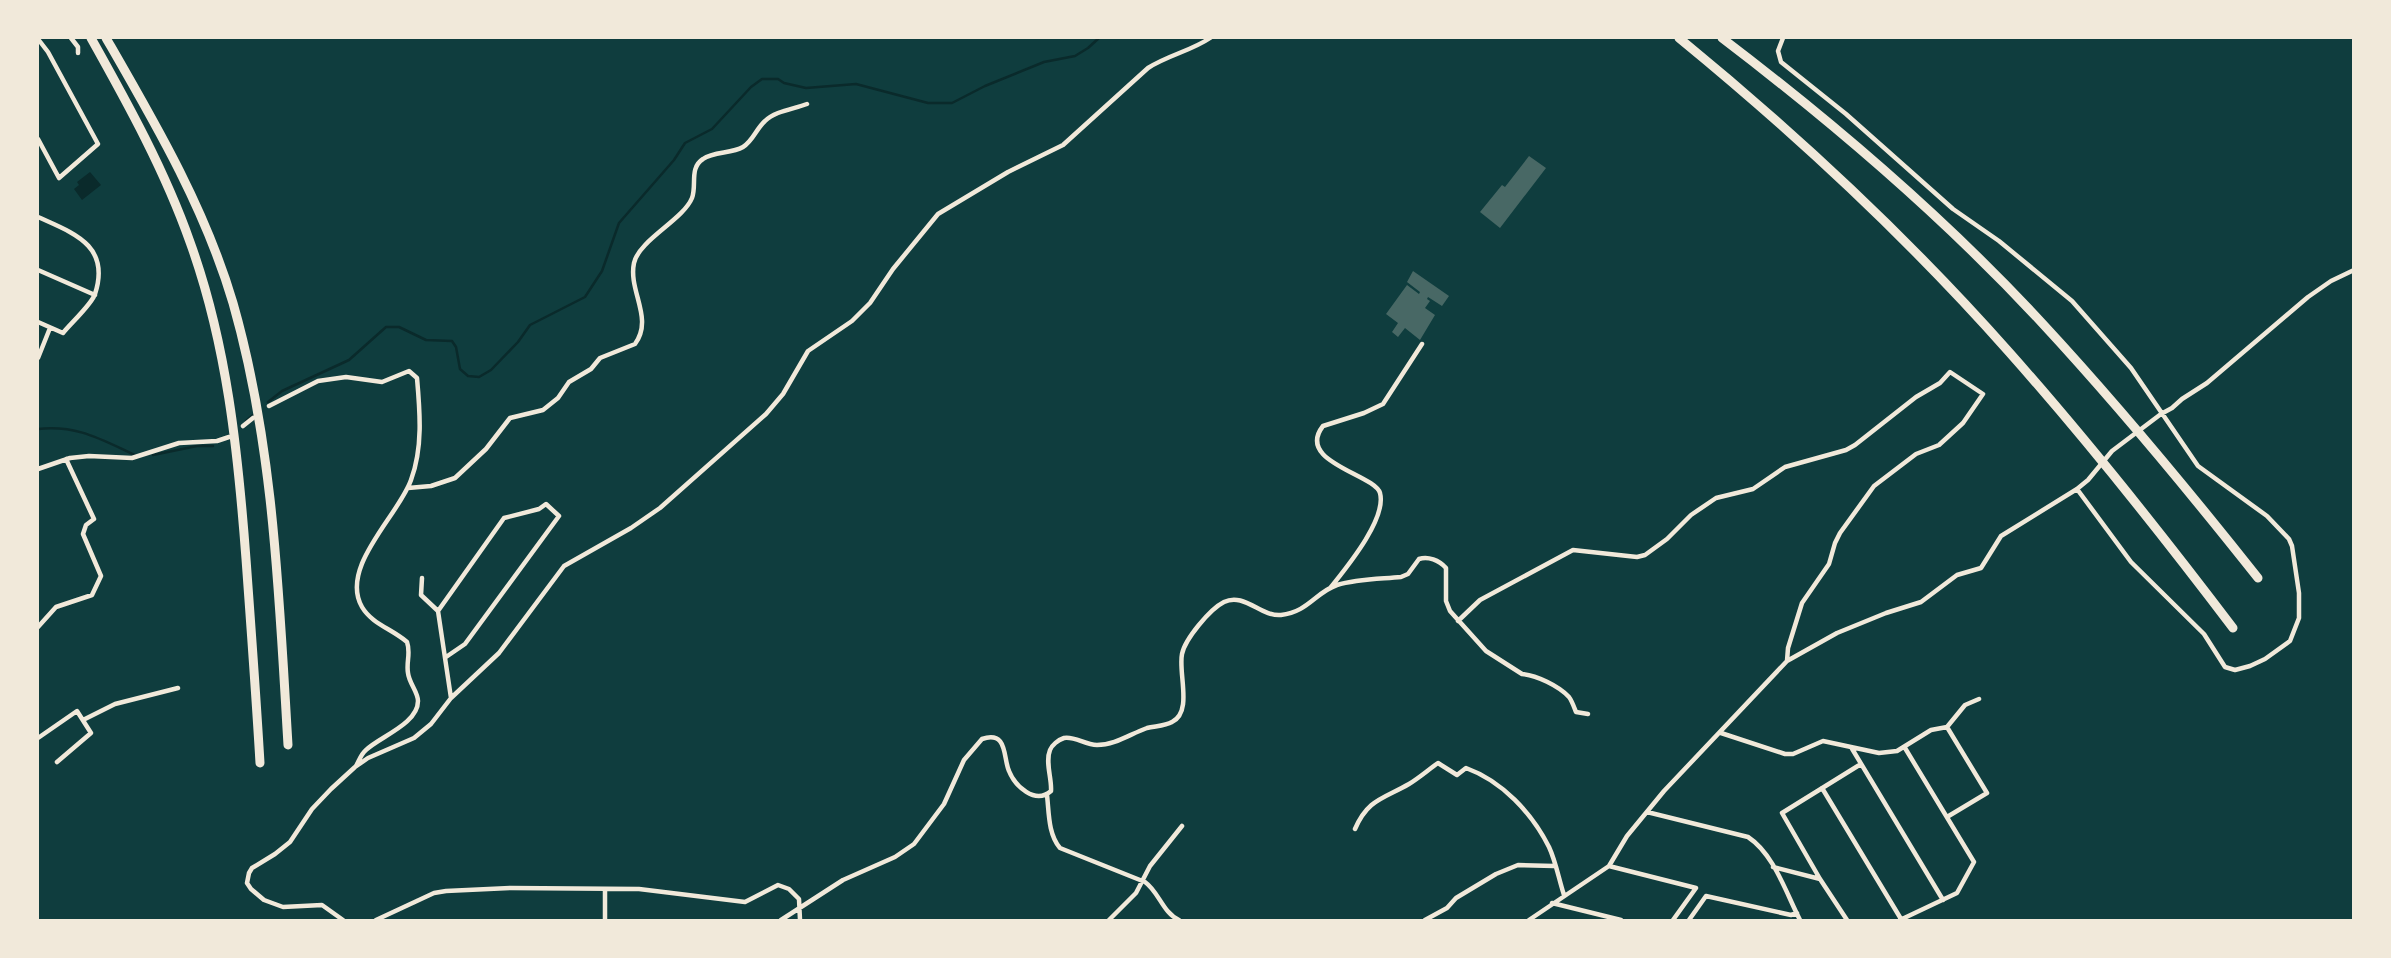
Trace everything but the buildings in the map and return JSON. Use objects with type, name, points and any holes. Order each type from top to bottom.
[{"type":"highway","points":[[91,38],[144,134],[168,186],[190,242],[212,314],[233,423],[241,488],[260,763]]},
{"type":"highway","points":[[107,38],[186,181],[210,237],[232,302],[246,353],[268,479],[288,745]]},
{"type":"highway","points":[[1679,38],[1796,138],[1874,213],[2008,351],[2106,467],[2233,628]]},
{"type":"highway","points":[[1722,38],[1821,115],[1965,245],[2041,322],[2143,436],[2258,578]]},
{"type":"street","points":[[71,38],[78,47],[78,53]]},
{"type":"street","points":[[343,920],[322,905],[283,907],[264,900],[250,889],[248,878],[252,868],[276,854],[290,842],[312,809],[355,768],[368,758],[414,738],[431,724],[451,698],[499,653],[564,566],[631,528],[660,508],[766,414],[783,394],[808,351],[852,320],[870,303],[893,270],[944,208],[1008,172],[1055,150],[1148,68],[1164,58],[1191,49],[1210,38]]},
{"type":"street","points":[[1782,38],[1778,51],[1781,62],[1846,114],[1953,209],[1999,241],[2072,301],[2131,368],[2198,466],[2267,516],[2288,539],[2292,546],[2299,593],[2298,618],[2290,641],[2265,659],[2250,666],[2234,670],[2225,667],[2204,634],[2131,562],[2077,489]]},
{"type":"street","points":[[38,39],[48,52],[98,144],[59,178],[38,142]]},
{"type":"street","points":[[408,488],[431,486],[455,478],[486,449],[510,418],[543,410],[558,398],[569,382],[591,369],[600,358],[635,344],[643,324],[633,274],[635,258],[688,204],[693,191],[695,169],[698,163],[711,155],[741,148],[750,142],[765,120],[807,104]]},
{"type":"street","points":[[38,218],[79,236],[89,245],[98,265],[95,295],[63,333],[38,322]]},
{"type":"street","points":[[38,270],[95,295]]},
{"type":"street","points":[[1529,920],[1609,866],[1627,836],[1664,791],[1721,733],[1787,661],[1836,633],[1886,613],[1921,602],[1957,575],[1980,568],[2001,536],[2077,489],[2088,480],[2112,451],[2161,414],[2207,383],[2308,297],[2331,281],[2354,270]]},
{"type":"street","points":[[2071,312],[2076,307]]},
{"type":"street","points":[[38,358],[50,328]]},
{"type":"street","points":[[1330,588],[1365,540],[1378,514],[1380,496],[1375,487],[1326,458],[1319,444],[1320,430],[1323,426],[1364,413],[1383,404],[1422,344]]},
{"type":"street","points":[[269,406],[318,381],[346,377],[377,382],[389,380],[404,371],[414,373],[417,378],[421,417],[412,479],[364,561],[358,590],[362,607],[370,618],[406,642],[409,653],[407,671],[418,701],[416,710],[411,717],[403,725],[368,748],[355,768]]},
{"type":"street","points":[[1458,621],[1480,600],[1573,550],[1637,557],[1645,554],[1667,539],[1691,515],[1716,498],[1753,489],[1785,467],[1855,446],[1916,396],[1940,383],[1950,372],[1983,394],[1963,423],[1939,446],[1916,454],[1874,486],[1840,533],[1829,564],[1802,603],[1788,648],[1787,661]]},
{"type":"street","points":[[243,426],[253,418]]},
{"type":"street","points":[[38,469],[66,459],[89,456],[133,458],[179,444],[217,441],[229,437]]},
{"type":"street","points":[[38,627],[56,607],[92,595],[101,576],[83,534],[86,525],[94,519],[66,459]]},
{"type":"street","points":[[438,611],[504,518],[539,510],[546,504],[559,516],[465,644],[446,657]]},
{"type":"street","points":[[781,920],[843,880],[895,857],[914,844],[944,804],[964,760],[982,739],[993,738],[1002,743],[1006,751],[1010,773],[1026,792],[1033,795],[1047,795],[1051,792],[1052,780],[1048,760],[1049,751],[1060,740],[1068,738],[1089,745],[1108,744],[1147,728],[1173,722],[1184,705],[1180,666],[1183,649],[1206,617],[1222,603],[1231,599],[1239,599],[1270,614],[1282,615],[1308,605],[1330,588],[1339,584],[1405,576],[1419,559],[1427,558],[1438,561],[1446,568],[1447,606],[1458,621],[1486,651],[1522,674],[1550,684],[1568,696],[1576,712],[1588,714]]},
{"type":"street","points":[[422,578],[421,596],[438,611],[451,698]]},
{"type":"street","points":[[83,720],[115,704],[178,688]]},
{"type":"street","points":[[1721,733],[1746,743],[1789,755],[1822,740],[1887,753],[1905,748],[1932,730],[1947,727],[1965,704],[1980,699]]},
{"type":"street","points":[[38,738],[77,711],[91,733],[57,762]]},
{"type":"street","points":[[1947,727],[1987,793],[1947,817]]},
{"type":"street","points":[[1851,747],[1943,900]]},
{"type":"street","points":[[1822,788],[1901,920],[1943,900],[1956,893],[1974,862],[1905,748]]},
{"type":"street","points":[[1355,829],[1365,810],[1375,800],[1409,784],[1438,763],[1457,774],[1466,768],[1490,778],[1526,813],[1549,848],[1564,896]]},
{"type":"street","points":[[1847,920],[1820,879],[1782,813],[1860,764]]},
{"type":"street","points":[[1047,795],[1050,825],[1060,848],[1142,880],[1152,888],[1168,913],[1179,920]]},
{"type":"street","points":[[1648,812],[1748,837],[1763,849],[1800,920]]},
{"type":"street","points":[[1109,920],[1136,893],[1150,866],[1182,826]]},
{"type":"street","points":[[1425,920],[1447,908],[1453,900],[1469,889],[1496,874],[1518,865],[1554,866]]},
{"type":"street","points":[[1609,866],[1696,888],[1673,920]]},
{"type":"street","points":[[1773,867],[1820,879]]},
{"type":"street","points":[[376,920],[434,893],[446,891],[510,888],[639,890],[746,902],[772,887],[780,886],[795,893],[799,899],[800,920]]},
{"type":"street","points":[[605,889],[605,920]]},
{"type":"street","points":[[1689,920],[1706,896],[1791,915],[1797,913]]},
{"type":"street","points":[[1552,903],[1621,920]]},
{"type":"water","points":[[90,172],[101,185],[82,200],[74,189],[79,185],[77,182]]},
{"type":"waterway","points":[[268,402],[282,391],[349,360],[386,327],[399,327],[426,340],[452,341],[456,347],[460,369],[468,376],[479,377],[491,370],[518,342],[530,325],[585,297],[602,271],[619,223],[674,160],[685,143],[712,129],[751,87],[762,79],[778,79],[784,83],[806,88],[856,84],[928,103],[952,103],[985,86],[1044,62],[1075,56],[1099,38]]},
{"type":"waterway","points":[[246,421],[253,415]]},
{"type":"waterway","points":[[38,429],[52,428],[77,431],[135,455]]},
{"type":"waterway","points":[[153,455],[197,446],[213,446]]}]
